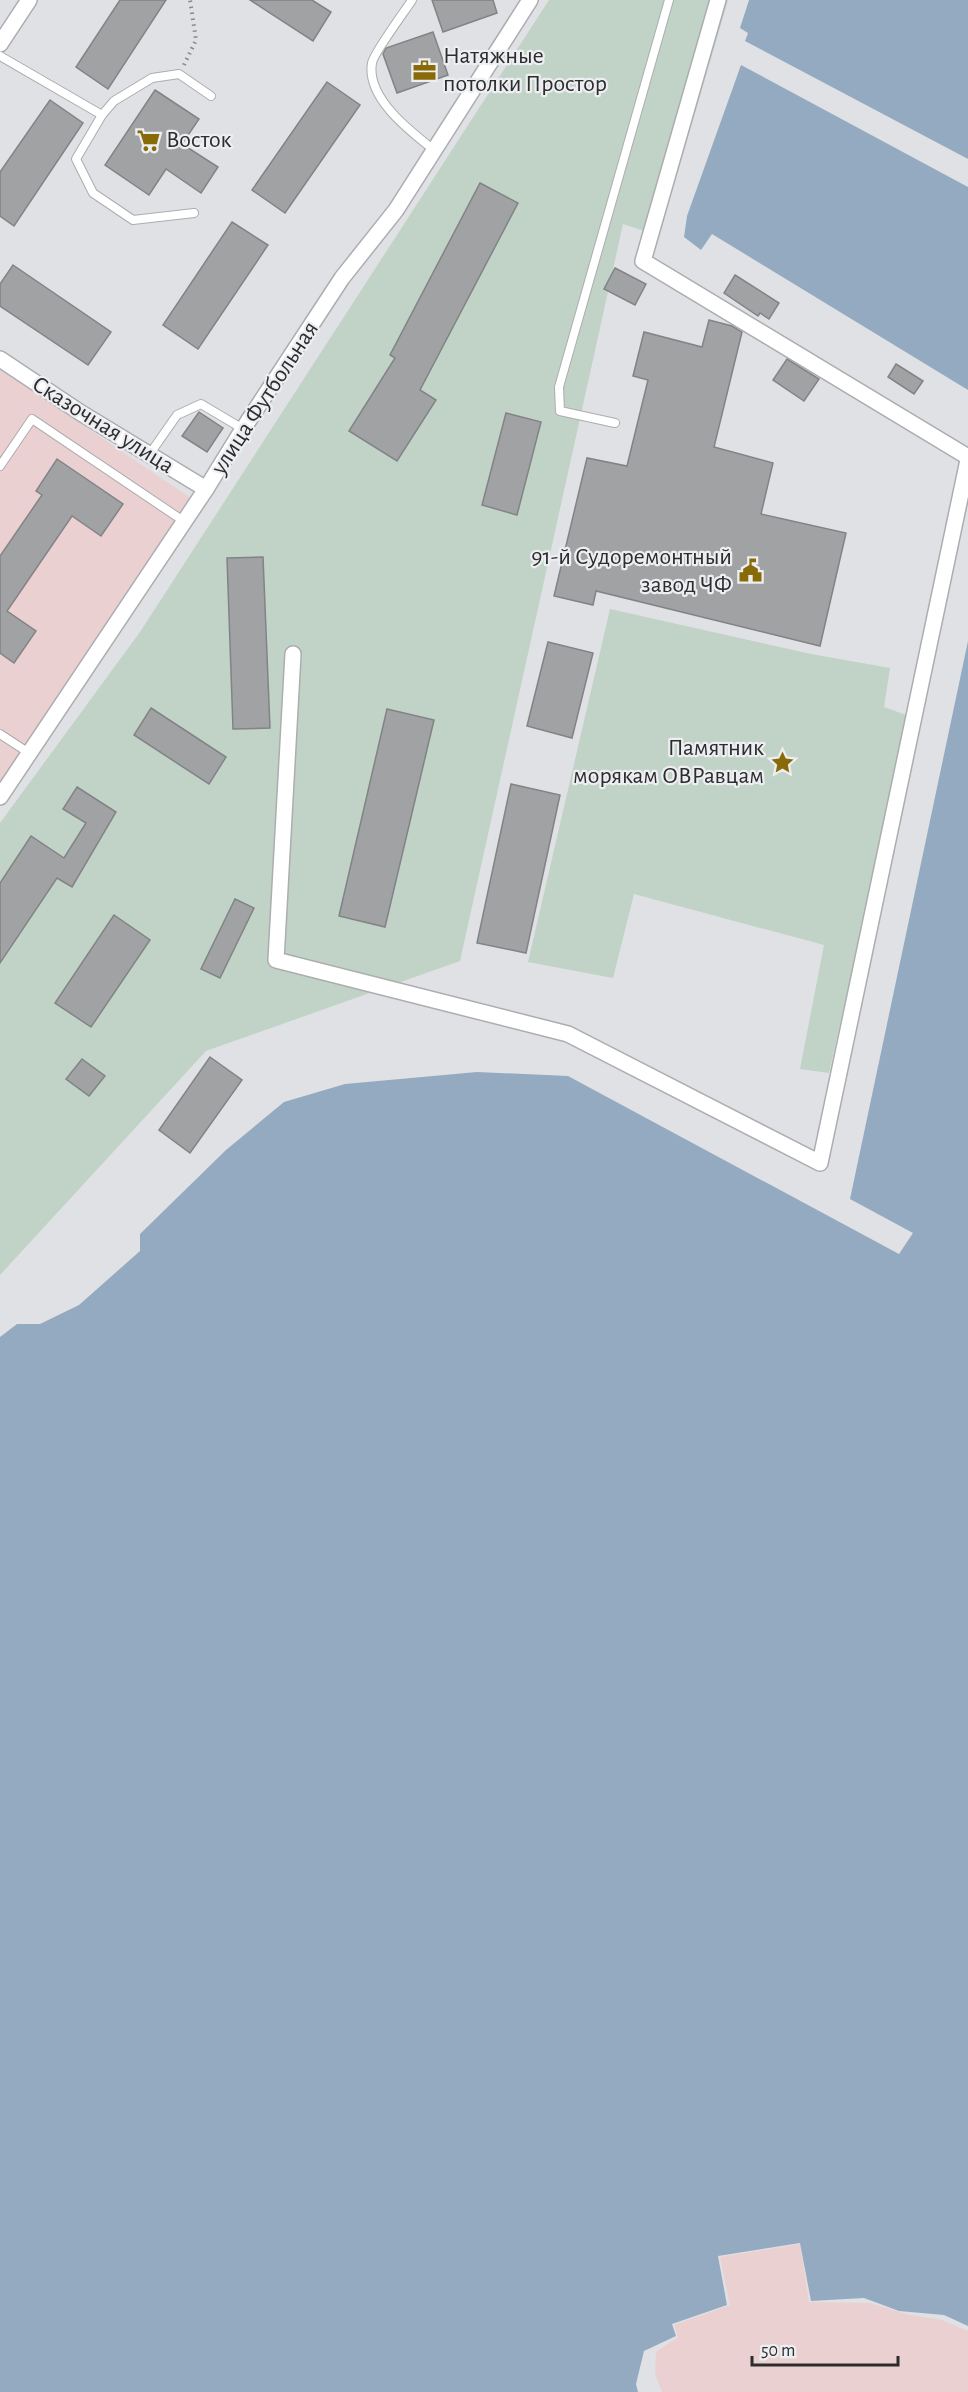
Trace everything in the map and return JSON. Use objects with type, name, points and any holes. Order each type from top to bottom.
[{"type":"street","points":[[0,44],[29,0]]},
{"type":"street","name":"улица Футбольная","points":[[0,797],[185,522],[342,278],[396,210],[530,0]]},
{"type":"street","points":[[293,654],[276,960],[568,1034],[820,1163],[968,459],[642,261],[718,0]]},
{"type":"street","name":"Сказочная улица","points":[[0,358],[81,413],[206,489]]},
{"type":"lane","points":[[412,0],[372,61],[372,75],[380,98],[409,130],[434,150]]},
{"type":"lane","points":[[615,423],[560,411],[559,387],[669,0]]},
{"type":"lane","points":[[0,56],[102,115]]},
{"type":"lane","points":[[194,213],[133,220],[93,193],[76,159],[102,115],[114,101],[152,78],[179,74],[211,96]]},
{"type":"lane","points":[[149,455],[177,416],[201,404],[243,429]]},
{"type":"lane","points":[[0,466],[32,419],[185,522]]},
{"type":"lane","points":[[0,734],[29,753]]},
{"type":"path","points":[[179,74],[196,40],[190,0]]},
{"type":"shaded area","points":[[0,369],[198,503],[0,803]]},
{"type":"shaded area","points":[[800,2244],[809,2302],[870,2303],[906,2314],[942,2320],[968,2331],[968,2392],[662,2392],[655,2374],[656,2352],[678,2337],[674,2325],[730,2305],[720,2257]]},
{"type":"green space","points":[[549,0],[728,0],[659,236],[623,224],[460,961],[206,1051],[0,1275],[0,823],[140,632]]},
{"type":"green space","points":[[610,609],[811,654],[890,668],[884,707],[909,716],[829,1073],[800,1069],[824,945],[634,894],[613,978],[528,962]]},
{"type":"water","points":[[749,0],[968,0],[968,159],[745,41],[748,33],[740,28]]},
{"type":"water","points":[[741,65],[968,187],[968,390],[712,234],[701,250],[684,237],[687,216]]},
{"type":"water","points":[[968,641],[968,2326],[944,2315],[899,2311],[864,2298],[811,2301],[800,2243],[718,2256],[727,2305],[672,2324],[676,2336],[644,2351],[636,2384],[638,2392],[0,2392],[0,1337],[17,1324],[40,1324],[79,1305],[140,1251],[140,1234],[226,1150],[284,1102],[345,1084],[477,1072],[568,1076],[899,1254],[913,1233],[850,1199]]},
{"type":"building","points":[[120,0],[166,0],[108,89],[76,67]]},
{"type":"building","points":[[250,0],[312,0],[331,12],[313,41]]},
{"type":"building","points":[[432,0],[493,0],[497,13],[443,32]]},
{"type":"building","points":[[433,32],[448,75],[397,93],[383,54],[386,48]]},
{"type":"building","points":[[327,82],[360,105],[285,213],[252,190]]},
{"type":"building","points":[[155,90],[199,119],[182,144],[218,167],[201,193],[166,169],[149,195],[105,165]]},
{"type":"building","points":[[50,100],[83,123],[14,226],[0,216],[0,172]]},
{"type":"building","points":[[480,183],[518,203],[420,390],[436,400],[397,461],[349,431],[395,358],[390,355]]},
{"type":"building","points":[[232,222],[268,245],[198,349],[163,325]]},
{"type":"building","points":[[13,265],[111,332],[88,365],[0,306],[0,284]]},
{"type":"building","points":[[615,268],[646,284],[635,305],[604,289]]},
{"type":"building","points":[[735,275],[779,303],[769,319],[760,313],[758,316],[724,293]]},
{"type":"building","points":[[709,320],[732,326],[742,332],[714,447],[773,463],[761,514],[846,533],[820,646],[596,591],[593,605],[554,596],[587,458],[627,466],[648,380],[633,376],[644,332],[702,347]]},
{"type":"building","points":[[787,359],[819,379],[804,401],[773,380]]},
{"type":"building","points":[[896,364],[923,381],[914,394],[888,377]]},
{"type":"building","points":[[199,412],[223,428],[207,452],[182,436]]},
{"type":"building","points":[[506,413],[541,422],[517,515],[482,505]]},
{"type":"building","points":[[57,459],[123,504],[101,536],[72,516],[7,611],[36,631],[14,663],[0,653],[0,556],[42,495],[36,491]]},
{"type":"building","points":[[263,557],[270,728],[233,729],[227,558]]},
{"type":"building","points":[[548,642],[593,653],[572,738],[527,726]]},
{"type":"building","points":[[151,708],[226,757],[209,784],[134,735]]},
{"type":"building","points":[[387,709],[434,720],[385,927],[339,916]]},
{"type":"building","points":[[511,784],[560,795],[526,953],[477,943]]},
{"type":"building","points":[[77,787],[116,812],[72,887],[57,878],[0,963],[0,883],[31,836],[64,858],[86,823],[63,809]]},
{"type":"building","points":[[235,899],[254,908],[220,978],[201,969]]},
{"type":"building","points":[[114,915],[150,940],[91,1027],[55,1003]]},
{"type":"building","points":[[210,1057],[242,1080],[190,1153],[159,1130]]},
{"type":"building","points":[[82,1059],[105,1076],[89,1096],[66,1079]]},
{"type":"place","name":"Натяжные потолки Простор","points":[[425,70]]},
{"type":"place","name":"Восток","points":[[148,140]]},
{"type":"place","name":"91-й Судоремонтный завод ЧФ","points":[[750,571]]},
{"type":"place","name":"Памятник морякам ОВРавцам","points":[[782,762]]}]
